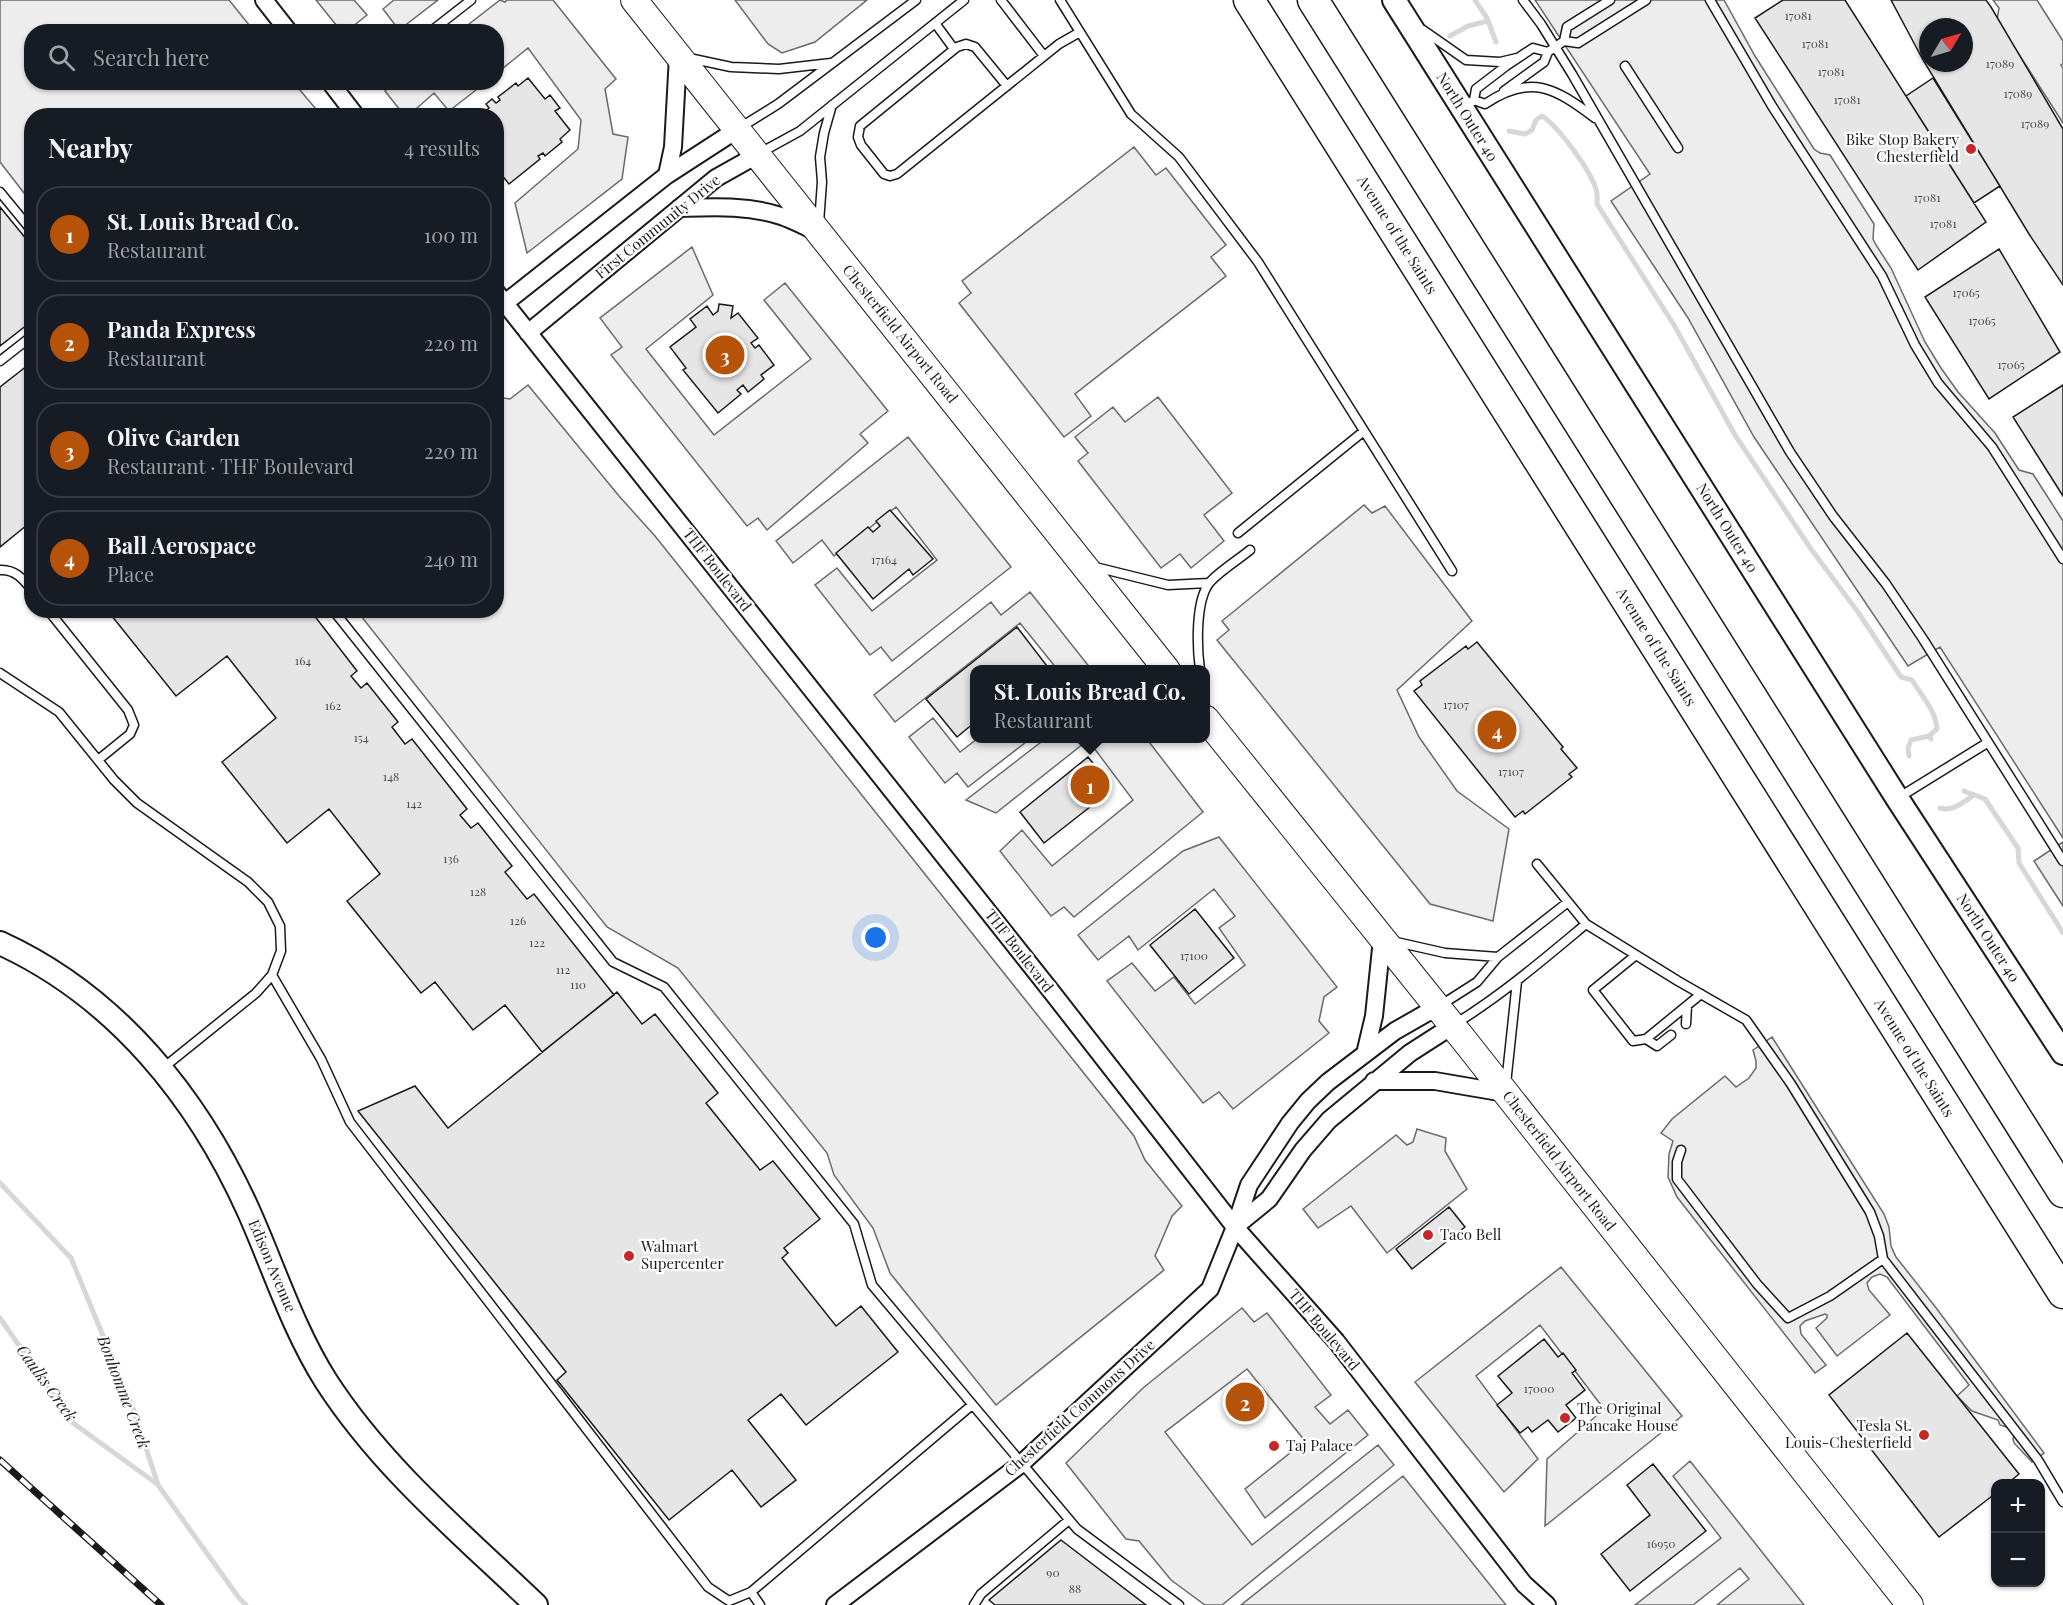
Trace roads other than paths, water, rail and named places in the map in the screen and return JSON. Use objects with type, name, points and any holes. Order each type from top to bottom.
[{"type":"highway","points":[[1230,0],[1302,84]]},
{"type":"highway","name":"Avenue of the Saints","points":[[1250,0],[2063,1293]]},
{"type":"highway","points":[[1313,0],[2063,1192]]},
{"type":"main road","name":"Chesterfield Airport Road","points":[[634,0],[739,128],[757,155],[1164,665]]},
{"type":"main road","name":"Chesterfield Airport Road","points":[[1210,722],[1908,1603]]},
{"type":"street","points":[[264,0],[283,24]]},
{"type":"street","name":"North Outer 40","points":[[1396,0],[1468,104],[1898,798],[2063,1053]]},
{"type":"street","points":[[667,175],[673,147],[678,56]]},
{"type":"street","points":[[336,90],[350,108]]},
{"type":"street","name":"First Community Drive","points":[[504,296],[667,175],[739,128]]},
{"type":"street","name":"First Community Drive","points":[[528,333],[716,178],[757,155]]},
{"type":"street","points":[[679,208],[720,207],[757,210],[781,216],[819,232]]},
{"type":"street","name":"THF Boulevard","points":[[504,302],[1051,991],[1235,1227],[1336,1341],[1524,1584],[1547,1605]]},
{"type":"street","points":[[1365,1054],[1374,1016],[1382,939]]},
{"type":"street","name":"Edison Avenue","points":[[0,943],[38,962],[71,984],[106,1011],[163,1068],[199,1119],[230,1171],[306,1343],[324,1378],[343,1407],[365,1436],[412,1487],[536,1605]]},
{"type":"street","name":"Chesterfield Commons Drive","points":[[1235,1227],[1269,1199],[1303,1150],[1329,1120],[1410,1053],[1444,1017]]},
{"type":"street","name":"Chesterfield Commons Drive","points":[[835,1605],[1021,1464],[1210,1289],[1249,1185],[1290,1123],[1315,1095],[1395,1031],[1444,1017]]},
{"type":"street","points":[[1374,1081],[1435,1081],[1505,1093]]},
{"type":"lane","points":[[440,24],[471,0]]},
{"type":"lane","name":"First Community Drive","points":[[739,128],[778,104],[916,0]]},
{"type":"lane","name":"First Community Drive","points":[[757,155],[800,130],[964,0]]},
{"type":"lane","points":[[1001,0],[1044,56]]},
{"type":"lane","points":[[1060,0],[1131,114],[1179,157],[1258,262],[1452,571]]},
{"type":"lane","points":[[1396,0],[1426,33],[1467,60],[1500,62],[1517,58]]},
{"type":"lane","points":[[1523,0],[1541,24],[1551,50],[1572,74],[1790,452],[1833,516],[1886,584],[1923,639],[2063,861]]},
{"type":"lane","points":[[1564,41],[1567,27],[1610,0]]},
{"type":"lane","points":[[1551,50],[1533,48],[1517,58],[1476,89],[1468,104],[1485,104],[1544,62],[1551,50],[1564,41],[1578,43],[1646,0]]},
{"type":"lane","points":[[1710,0],[1772,106],[1882,276],[1914,345],[1938,383],[1992,447],[2063,559]]},
{"type":"lane","points":[[935,23],[954,49]]},
{"type":"lane","points":[[1007,86],[975,47],[966,44],[954,49],[860,126],[858,136],[861,145],[884,174],[890,176],[897,174],[1007,86],[1059,44],[1080,32]]},
{"type":"lane","points":[[678,56],[731,67],[779,69],[831,63]]},
{"type":"lane","points":[[1625,66],[1678,148]]},
{"type":"lane","points":[[1504,91],[1536,87],[1554,90],[1568,97],[1600,122]]},
{"type":"lane","points":[[819,232],[822,182],[820,157],[832,104]]},
{"type":"lane","points":[[0,192],[24,221]]},
{"type":"lane","points":[[0,361],[24,342]]},
{"type":"lane","points":[[1238,533],[1364,431]]},
{"type":"lane","points":[[1200,665],[1197,631],[1202,602],[1209,583],[1251,550]]},
{"type":"lane","points":[[1083,564],[1167,585],[1209,583]]},
{"type":"lane","points":[[0,570],[7,570],[24,581]]},
{"type":"lane","points":[[54,618],[128,710],[134,725],[130,734],[98,760]]},
{"type":"lane","points":[[339,618],[613,962],[664,987],[678,1004],[854,1224],[872,1285],[1021,1464],[1077,1529],[1179,1605]]},
{"type":"lane","points":[[0,673],[59,712],[114,780],[137,803],[248,882],[268,902],[280,926],[281,951],[272,975],[256,993],[163,1068]]},
{"type":"lane","points":[[1898,798],[1988,743]]},
{"type":"lane","points":[[1537,864],[1586,924],[1746,1020],[1791,1084],[1870,1212],[1879,1236],[1883,1259],[2038,1460],[2063,1502]]},
{"type":"lane","points":[[1444,1017],[1498,957],[1568,902]]},
{"type":"lane","points":[[1444,1017],[1489,1003],[1586,924]]},
{"type":"lane","points":[[1382,939],[1445,953],[1498,957]]},
{"type":"lane","points":[[1636,955],[1593,990],[1633,1041],[1646,1039],[1701,994]]},
{"type":"lane","points":[[272,975],[321,1059],[350,1122],[708,1587],[729,1601],[751,1592],[972,1405]]},
{"type":"lane","points":[[1505,1093],[1517,981]]},
{"type":"lane","points":[[1686,1024],[1687,1006]]},
{"type":"lane","points":[[1646,1039],[1657,1046],[1671,1035]]},
{"type":"lane","points":[[1681,1150],[1677,1162],[1677,1179],[1757,1284],[1788,1318],[1830,1296],[1883,1259]]},
{"type":"lane","points":[[974,1605],[981,1594],[1069,1520]]},
{"type":"lane","points":[[751,1592],[760,1605]]},
{"type":"waterway","points":[[1475,0],[1487,18],[1496,42]]},
{"type":"waterway","points":[[1450,36],[1468,26],[1488,21]]},
{"type":"waterway","points":[[1509,131],[1525,134],[1532,130],[1536,120],[1542,116],[1557,129],[1581,160],[1596,189],[1597,204],[1674,325],[1735,435],[1811,549],[1858,612],[1901,677],[1912,680],[1928,703],[1937,729],[1929,736],[1931,739]]},
{"type":"waterway","points":[[1909,756],[1908,748],[1911,740],[1929,736]]},
{"type":"waterway","points":[[1964,791],[1985,799],[2018,848],[2019,863],[2063,933]]},
{"type":"waterway","points":[[1940,808],[1949,809],[1974,795]]},
{"type":"waterway","name":"Bonhomme Creek","points":[[0,1183],[71,1258],[134,1411],[158,1485],[246,1605]]},
{"type":"waterway","name":"Caulks Creek","points":[[0,1318],[73,1423],[157,1484]]},
{"type":"railway","points":[[0,1460],[161,1605]]},
{"type":"place","name":"Bike Stop Bakery Chesterfield","points":[[1971,149]]},
{"type":"place","name":"Olive Garden","points":[[725,355]]},
{"type":"place","name":"Ball Aerospace","points":[[1497,730]]},
{"type":"place","name":"St. Louis Bread Co.","points":[[1090,785]]},
{"type":"place","name":"Taco Bell","points":[[1428,1235]]},
{"type":"place","name":"Walmart Supercenter","points":[[629,1256]]},
{"type":"place","name":"Panda Express","points":[[1245,1402]]},
{"type":"place","name":"The Original Pancake House","points":[[1565,1418]]},
{"type":"place","name":"Tesla St. Louis-Chesterfield","points":[[1924,1435]]},
{"type":"place","name":"Taj Palace","points":[[1274,1446]]}]
